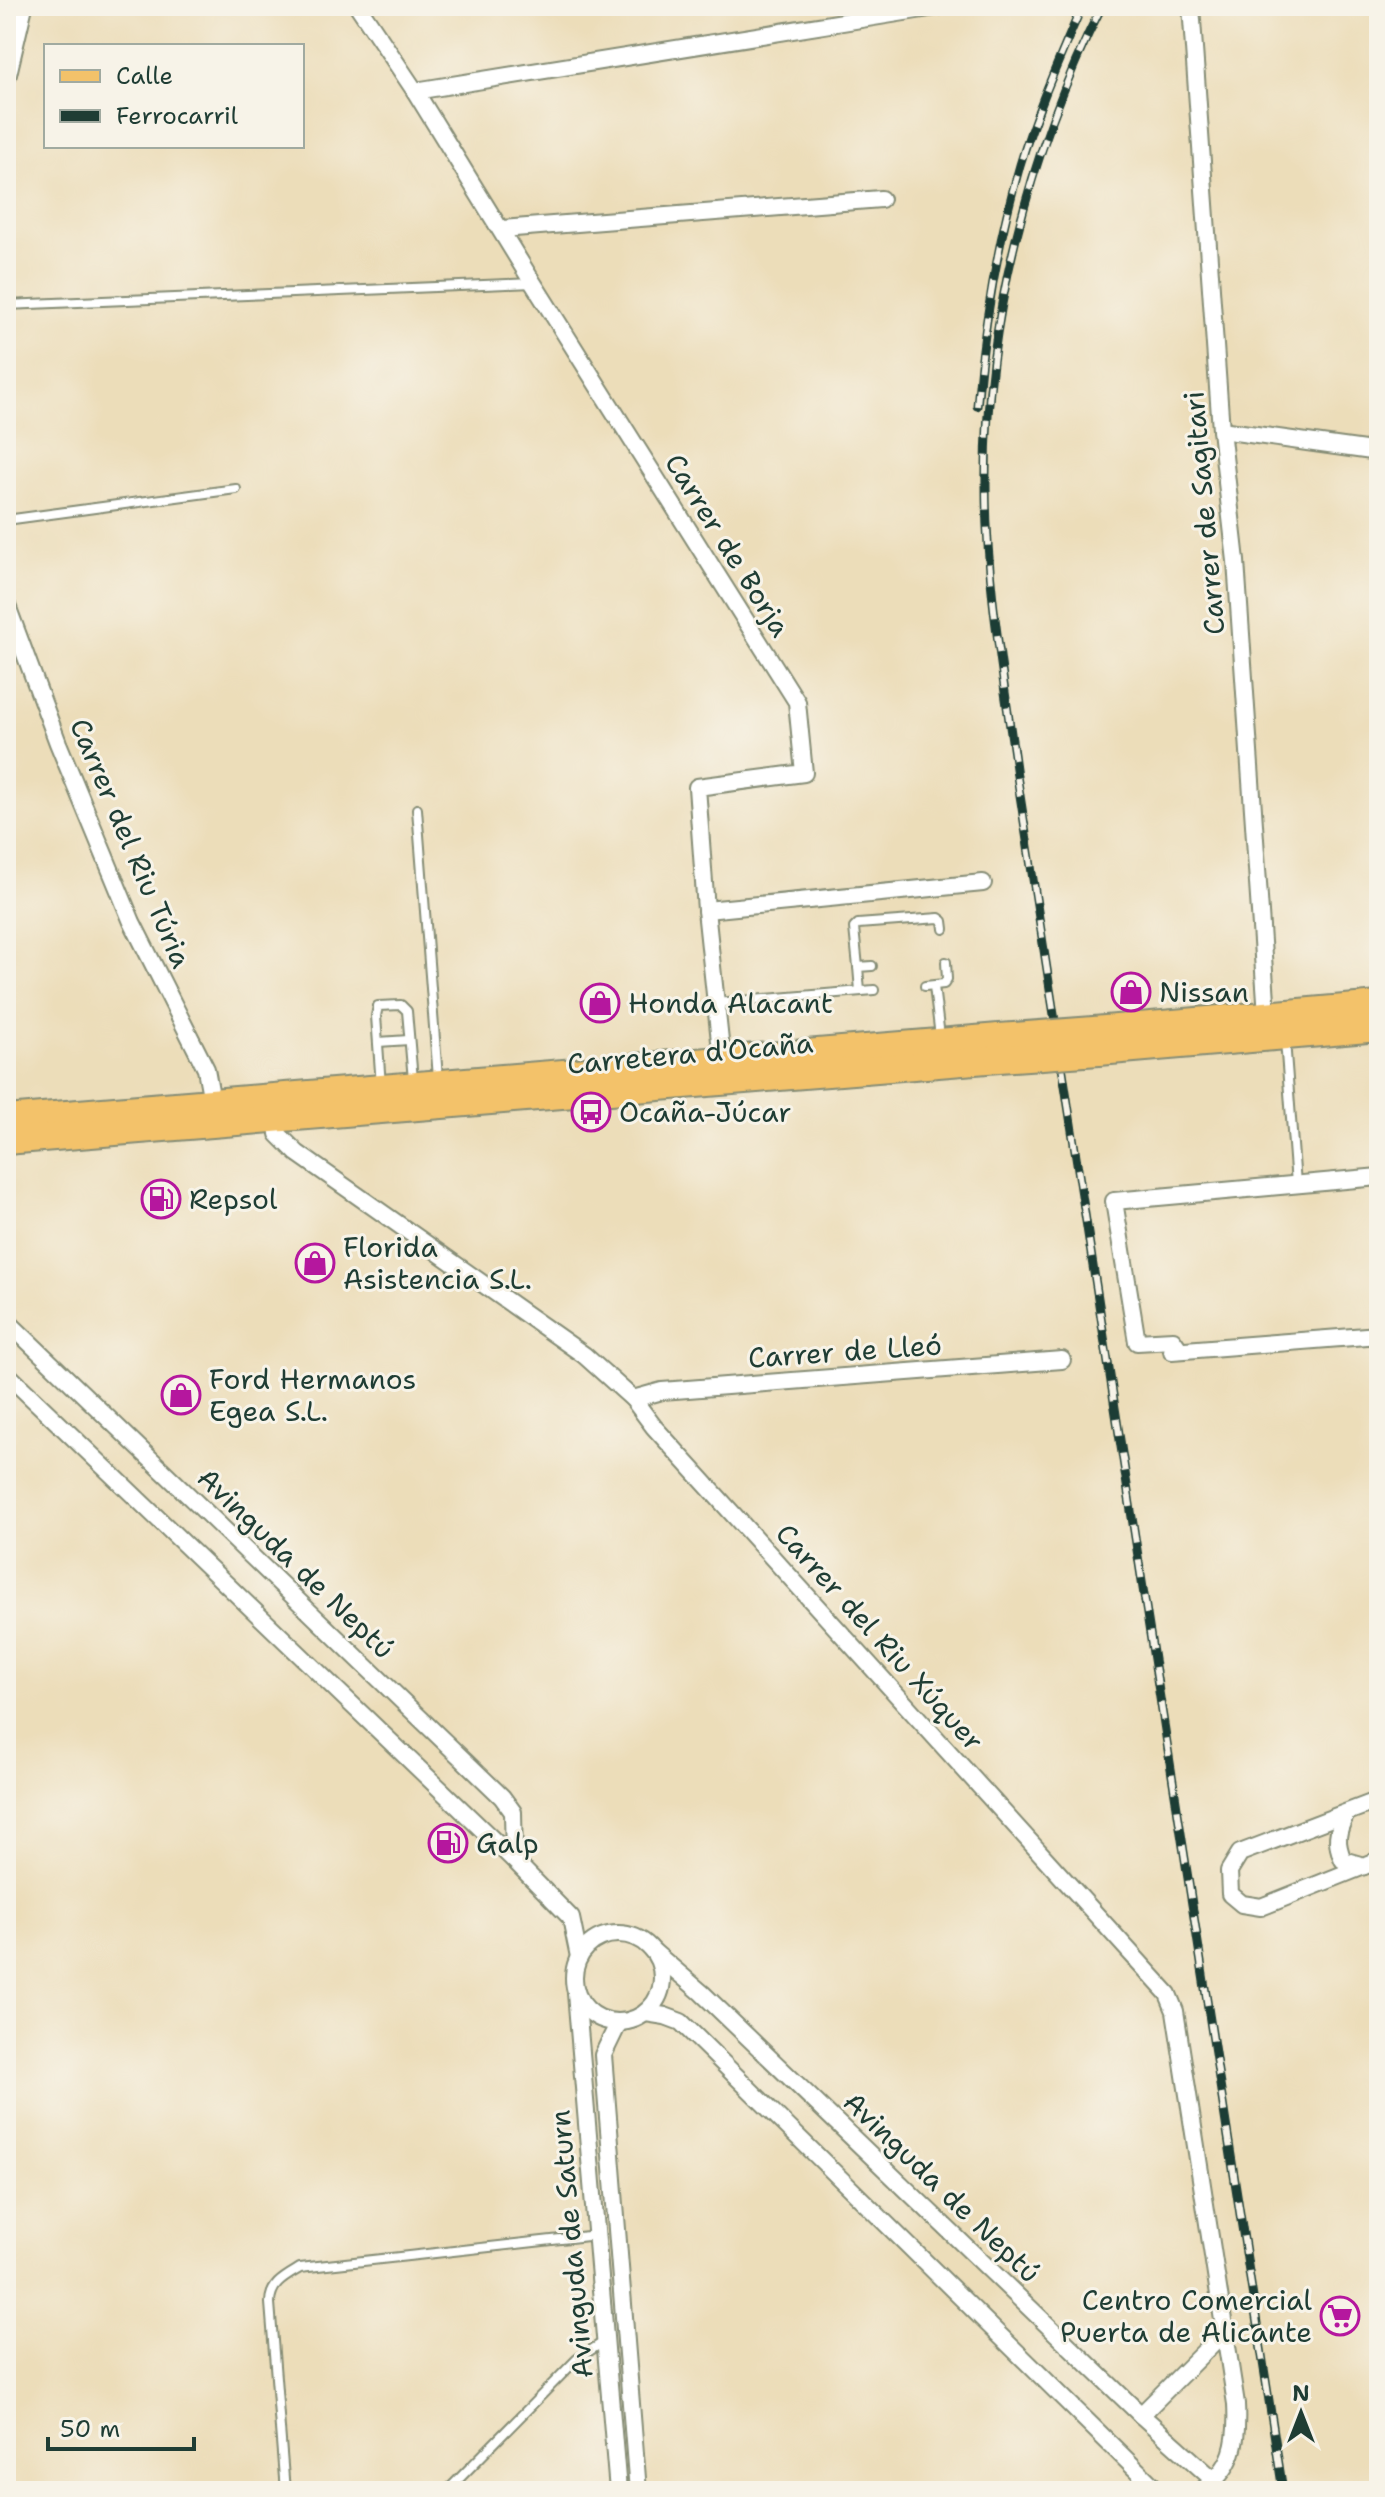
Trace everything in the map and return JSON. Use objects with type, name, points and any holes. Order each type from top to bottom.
[{"type":"main road","name":"Carretera d'Ocaña","points":[[1096,1041],[1267,1015],[1379,1005]]},
{"type":"main road","name":"Carretera d'Ocaña","points":[[6,1141],[745,1081],[999,1048],[1096,1041],[1285,1036],[1379,1028]]},
{"type":"main road","name":"Carretera d'Ocaña","points":[[6,1119],[941,1042],[999,1048]]},
{"type":"street","points":[[6,74],[22,6]]},
{"type":"street","name":"Carrer de Borja","points":[[358,6],[415,91],[797,702],[804,773],[697,787],[722,1060]]},
{"type":"street","points":[[415,91],[942,6]]},
{"type":"street","name":"Carrer de Sagitari","points":[[1191,6],[1221,430],[1236,561],[1267,1015]]},
{"type":"street","points":[[502,229],[881,199]]},
{"type":"street","points":[[1221,430],[1379,452]]},
{"type":"street","name":"Carrer del Riu Túria","points":[[6,603],[58,743],[132,922],[206,1069],[212,1101]]},
{"type":"street","points":[[706,910],[983,883]]},
{"type":"street","points":[[722,1060],[745,1081]]},
{"type":"street","name":"Carrer del Riu Xúquer","points":[[277,1119],[278,1134],[297,1153],[584,1355],[633,1399],[654,1427],[1168,1994],[1175,2011],[1236,2404],[1237,2433],[1230,2461],[1208,2486]]},
{"type":"street","points":[[1379,1177],[1114,1201],[1137,1342],[1173,1340],[1173,1351],[1379,1335]]},
{"type":"street","name":"Avinguda de Neptú","points":[[6,1320],[502,1797],[513,1812],[514,1860]]},
{"type":"street","name":"Carrer de Lleó","points":[[633,1399],[662,1391],[1062,1360]]},
{"type":"street","points":[[6,1373],[571,1918],[579,1957]]},
{"type":"street","points":[[1372,1863],[1261,1907],[1242,1904],[1230,1894],[1229,1871],[1240,1853],[1379,1800]]},
{"type":"street","points":[[1346,1814],[1337,1830],[1337,1847],[1343,1860],[1372,1863]]},
{"type":"street","points":[[615,1934],[643,1942],[654,1952],[662,1973],[662,1984],[659,1995],[646,2013],[619,2022],[606,2021],[593,2015],[583,2005],[576,1993],[575,1968],[588,1945],[601,1937],[615,1934]]},
{"type":"street","name":"Avinguda de Neptú","points":[[654,1952],[702,1993],[1141,2415],[1208,2486]]},
{"type":"street","name":"Avinguda de Saturn","points":[[576,1993],[618,2491]]},
{"type":"street","points":[[646,2013],[681,2022],[1158,2491]]},
{"type":"street","name":"Avinguda de Saturn","points":[[619,2022],[603,2055],[638,2491]]},
{"type":"street","points":[[1141,2415],[1224,2332]]},
{"type":"lane","points":[[6,305],[533,283]]},
{"type":"lane","points":[[6,520],[236,489]]},
{"type":"lane","points":[[417,809],[426,1083]]},
{"type":"lane","points":[[860,991],[854,928],[858,924],[939,918],[943,921],[944,929]]},
{"type":"lane","points":[[941,1042],[930,986],[944,984],[947,979],[946,962]]},
{"type":"lane","points":[[858,967],[872,966]]},
{"type":"lane","points":[[716,1003],[874,990]]},
{"type":"lane","points":[[381,1087],[378,1006],[401,1005],[407,1011],[409,1040],[426,1083]]},
{"type":"lane","points":[[1285,1036],[1296,1184]]},
{"type":"lane","points":[[378,1042],[409,1040]]},
{"type":"lane","points":[[285,2491],[270,2303],[270,2293],[280,2281],[300,2268],[597,2235]]},
{"type":"lane","points":[[447,2491],[577,2359],[606,2341]]},
{"type":"railway","points":[[977,406],[992,284],[1012,195],[1033,125],[1082,6]]},
{"type":"railway","points":[[1102,6],[1076,61],[1033,178],[1003,301],[987,425],[989,559],[1017,776],[1283,2491]]},
{"type":"place","name":"Nissan","points":[[1131,992]]},
{"type":"place","name":"Honda Alacant","points":[[600,1003]]},
{"type":"place","name":"Ocaña-Júcar","points":[[591,1112]]},
{"type":"place","name":"Repsol","points":[[161,1199]]},
{"type":"place","name":"Florida Asistencia S.L.","points":[[315,1263]]},
{"type":"place","name":"Ford Hermanos Egea S.L.","points":[[181,1395]]},
{"type":"place","name":"Galp","points":[[448,1843]]},
{"type":"place","name":"Centro Comercial Puerta de Alicante","points":[[1340,2316]]}]
